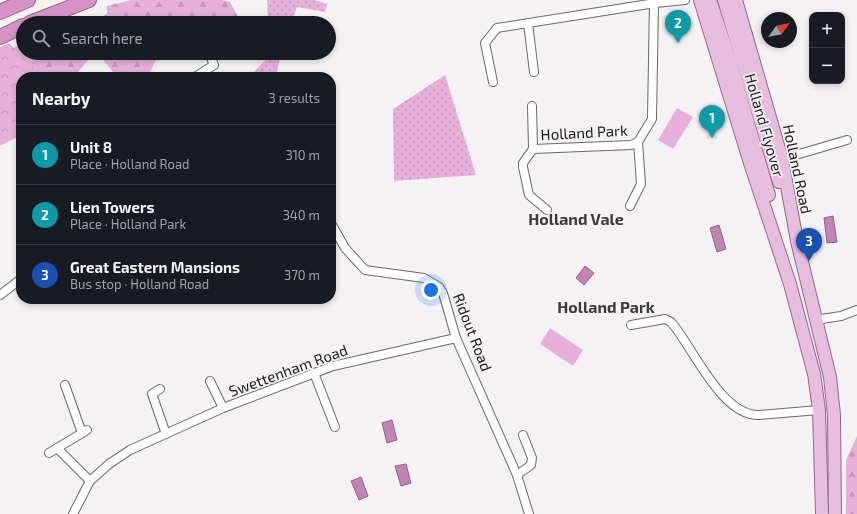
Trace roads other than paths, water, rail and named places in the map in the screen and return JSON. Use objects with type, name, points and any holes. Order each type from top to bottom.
[{"type":"highway","points":[[0,12],[28,0]]},
{"type":"highway","points":[[48,16],[89,0]]},
{"type":"highway","points":[[0,37],[16,29]]},
{"type":"main road","points":[[700,0],[749,160],[790,284],[814,374],[820,410],[822,512],[828,509],[835,496]]},
{"type":"main road","name":"Holland Flyover","points":[[710,0],[729,57],[780,235],[790,284]]},
{"type":"main road","name":"Holland Flyover","points":[[724,0],[776,156],[815,320]]},
{"type":"main road","name":"Holland Road","points":[[736,0],[776,156]]},
{"type":"main road","points":[[815,320],[830,377],[833,404],[835,514]]},
{"type":"street","points":[[493,82],[485,46],[486,40],[497,28],[654,1],[685,0]]},
{"type":"street","name":"Holland Park","points":[[546,210],[529,195],[523,167],[523,164],[534,149],[631,145],[638,142],[652,119],[654,1]]},
{"type":"street","points":[[528,23],[534,72]]},
{"type":"street","points":[[203,72],[214,65],[212,60]]},
{"type":"street","points":[[532,106],[534,149]]},
{"type":"street","points":[[776,156],[847,140]]},
{"type":"street","name":"Holland Park","points":[[630,206],[641,181],[638,142]]},
{"type":"street","name":"Ridout Road","points":[[336,232],[345,248],[364,270],[424,278],[439,287],[443,293],[456,338],[517,474],[529,514]]},
{"type":"street","points":[[0,295],[16,283]]},
{"type":"street","points":[[815,320],[841,316],[857,310]]},
{"type":"street","points":[[631,325],[666,320],[671,322],[721,393],[741,412],[749,416],[820,410]]},
{"type":"street","name":"Swettenham Road","points":[[73,514],[90,481],[117,458],[130,450],[223,408],[332,366],[456,338]]},
{"type":"street","points":[[314,373],[335,427]]},
{"type":"street","name":"Swettenham Road","points":[[210,381],[223,408]]},
{"type":"street","points":[[49,454],[84,432],[65,385]]},
{"type":"street","points":[[160,389],[152,394],[166,434]]},
{"type":"street","points":[[517,474],[531,465],[532,458],[523,435]]},
{"type":"street","points":[[57,448],[90,481]]},
{"type":"place","name":"Lien Towers","points":[[678,43]]},
{"type":"place","name":"Unit 8","points":[[712,138]]},
{"type":"place","name":"Great Eastern Mansions","points":[[809,261]]},
{"type":"district","name":"Holland Vale","points":[[576,218]]},
{"type":"district","name":"Holland Park","points":[[606,306]]}]
